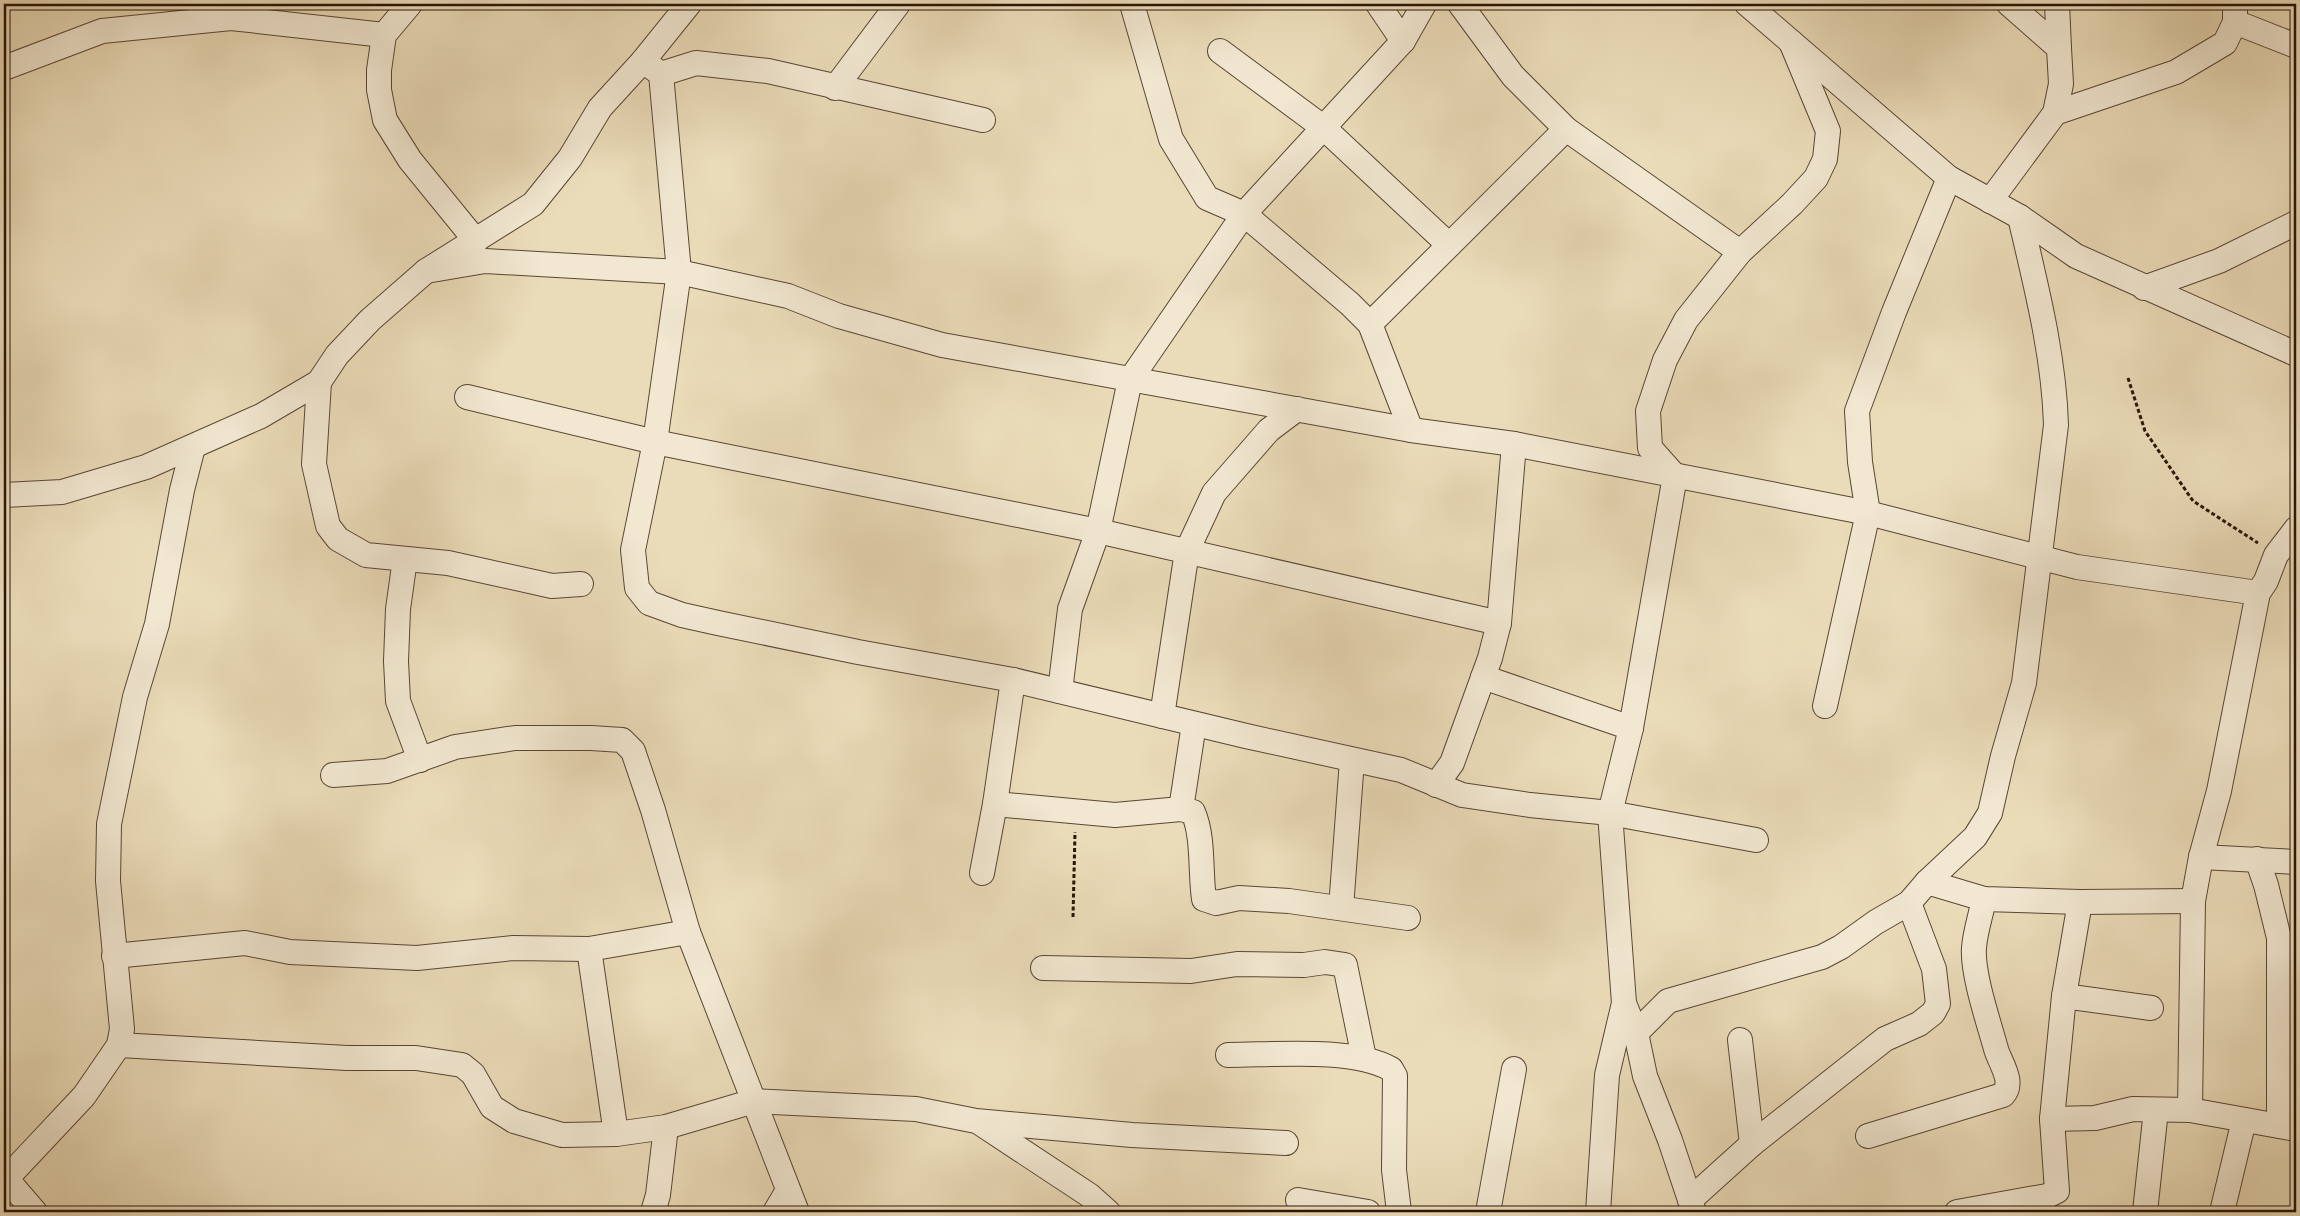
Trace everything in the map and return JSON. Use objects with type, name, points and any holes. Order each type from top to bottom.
[{"type":"street","points":[[410,4],[384,35],[379,70],[379,90],[385,120],[410,160],[476,241]]},
{"type":"street","points":[[4,495],[62,492],[146,467],[262,416],[319,382],[337,355],[370,320],[426,271],[533,204],[570,158],[600,108],[652,68],[689,4]]},
{"type":"street","points":[[835,88],[898,4]]},
{"type":"street","points":[[1132,4],[1171,139],[1207,198],[1244,214],[1350,304],[1370,324],[1411,430]]},
{"type":"street","points":[[1378,4],[1403,41]]},
{"type":"street","points":[[1060,691],[1070,609],[1098,531],[1130,380],[1244,214],[1403,41],[1424,4]]},
{"type":"street","points":[[1460,4],[1513,76],[1566,129],[1740,252]]},
{"type":"street","points":[[1747,4],[1950,178],[2020,218],[2076,256],[2144,288],[2296,354]]},
{"type":"street","points":[[2009,4],[2059,48]]},
{"type":"street","points":[[1990,201],[2055,113],[2061,84],[2057,4]]},
{"type":"street","points":[[2055,113],[2176,72],[2225,43],[2235,13],[2296,46]]},
{"type":"street","points":[[4,68],[102,31],[231,18],[384,35]]},
{"type":"street","points":[[1674,476],[1650,448],[1648,411],[1665,360],[1686,320],[1740,252],[1792,204],[1816,178],[1825,159],[1828,131],[1792,42]]},
{"type":"street","points":[[1220,51],[1324,128],[1450,245]]},
{"type":"street","points":[[652,68],[696,63],[768,71],[835,88],[983,120]]},
{"type":"street","points":[[652,68],[679,272],[655,442],[633,550],[637,588],[649,603],[682,615],[718,623],[858,652],[1013,680],[1194,724],[1401,770],[1462,794],[1492,800],[1610,813],[1756,840]]},
{"type":"street","points":[[1370,324],[1566,129]]},
{"type":"street","points":[[1826,706],[1868,512],[1860,462],[1858,411],[1894,312],[1950,178]]},
{"type":"street","points":[[1636,1033],[1668,1002],[1822,957],[1859,936],[1876,922],[1909,903],[1927,882],[1975,837],[1990,813],[2003,756],[2024,683],[2056,426],[2055,396],[2039,298],[2020,218]]},
{"type":"street","points":[[2144,288],[2219,261],[2296,224]]},
{"type":"street","points":[[426,271],[485,261],[679,272],[788,296],[839,316],[942,345],[1411,430],[1514,444],[1868,512],[2077,567],[2258,593]]},
{"type":"street","points":[[319,382],[314,464],[328,526],[338,539],[366,555],[448,563],[552,586],[581,584]]},
{"type":"street","points":[[467,397],[655,442],[1098,531],[1499,623]]},
{"type":"street","points":[[1162,716],[1187,551],[1214,493],[1269,430],[1297,409]]},
{"type":"street","points":[[1436,785],[1452,763],[1483,677],[1499,623],[1514,444]]},
{"type":"street","points":[[34,1212],[5,1177],[84,1096],[119,1045],[122,1029],[108,881],[110,824],[135,697],[157,624],[182,490],[193,447]]},
{"type":"street","points":[[1598,1212],[1607,1075],[1624,1003],[1610,813],[1631,728],[1674,476]]},
{"type":"street","points":[[2190,1110],[2193,901],[2201,857],[2219,791],[2258,593],[2266,581],[2276,555],[2296,529]]},
{"type":"street","points":[[405,559],[398,609],[396,660],[398,701],[420,760]]},
{"type":"street","points":[[1483,677],[1631,728]]},
{"type":"street","points":[[982,873],[995,804],[1013,680]]},
{"type":"street","points":[[1181,809],[1194,724]]},
{"type":"street","points":[[333,775],[387,771],[455,747],[515,738],[622,740],[633,751],[653,810],[688,932],[797,1212]]},
{"type":"street","points":[[1341,908],[1352,760]]},
{"type":"street","points":[[995,804],[1115,815],[1181,809],[1193,812],[1199,825],[1200,876],[1204,899],[1216,903],[1239,898],[1289,901],[1408,918]]},
{"type":"street","points":[[2201,857],[2296,862]]},
{"type":"street","points":[[2052,1119],[2095,1118],[2133,1109],[2190,1110],[2288,1128],[2279,938],[2274,912],[2257,859]]},
{"type":"street","points":[[1927,882],[1984,899],[2080,902],[2193,901]]},
{"type":"street","points":[[1868,1136],[2003,1095],[2006,1091],[2008,1085],[2006,1076],[1985,1009],[1974,948],[1984,899]]},
{"type":"street","points":[[1957,1212],[1983,1210],[2047,1196],[2057,1191],[2052,1119],[2064,996],[2080,902]]},
{"type":"street","points":[[1624,1003],[1636,1033],[1645,1076],[1670,1140],[1691,1208],[1752,1144],[1885,1040],[1920,1024],[1933,1013],[1938,1004],[1934,969],[1909,903]]},
{"type":"street","points":[[114,956],[245,943],[290,952],[417,958],[513,948],[589,949],[688,932]]},
{"type":"street","points":[[589,949],[616,1134]]},
{"type":"street","points":[[1043,968],[1191,971],[1237,964],[1304,965],[1325,962],[1345,966],[1364,1058]]},
{"type":"street","points":[[2064,996],[2151,1008]]},
{"type":"street","points":[[1740,1040],[1752,1144]]},
{"type":"street","points":[[119,1045],[347,1058],[416,1058],[462,1065],[473,1074],[492,1107],[514,1121],[562,1135],[616,1134],[666,1127],[754,1101],[916,1109],[976,1121],[1132,1135],[1286,1143]]},
{"type":"street","points":[[1228,1055],[1364,1058],[1391,1069],[1394,1076],[1394,1170],[1400,1212]]},
{"type":"street","points":[[1488,1212],[1514,1069]]},
{"type":"street","points":[[2145,1212],[2156,1110]]},
{"type":"street","points":[[2222,1212],[2244,1120]]},
{"type":"street","points":[[976,1121],[1089,1195],[1108,1212]]},
{"type":"street","points":[[653,1212],[658,1195],[666,1127]]},
{"type":"street","points":[[774,1212],[788,1190]]},
{"type":"street","points":[[1298,1200],[1368,1212]]},
{"type":"path","points":[[2128,378],[2145,431],[2193,501],[2276,555]]},
{"type":"path","points":[[1074,917],[1075,812]]}]
